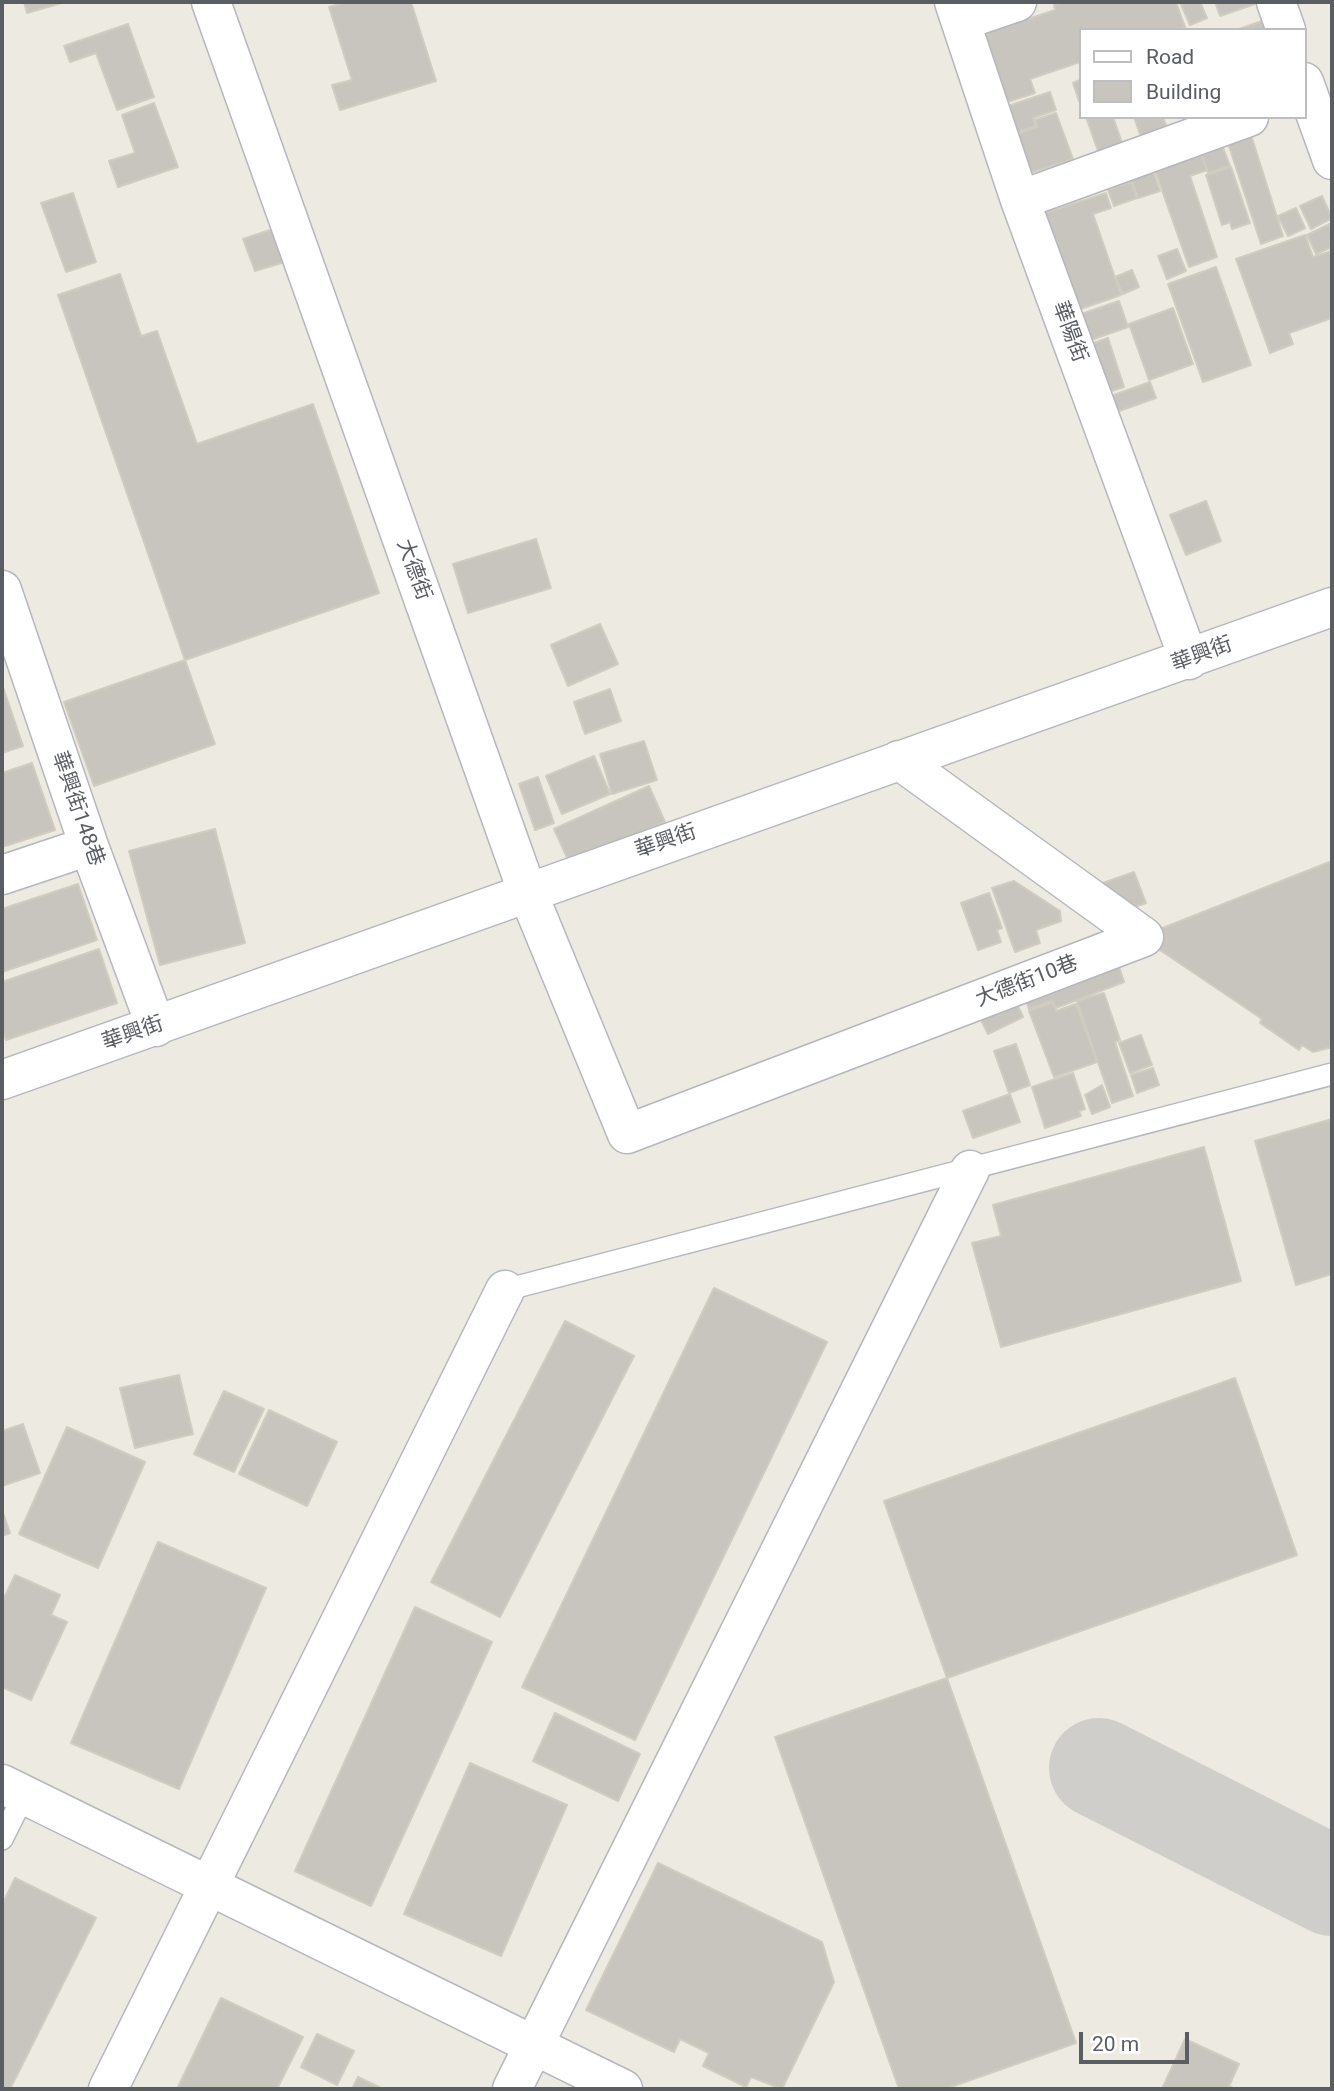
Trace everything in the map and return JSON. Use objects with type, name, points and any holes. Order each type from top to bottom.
[{"type":"street","name":"大德街","points":[[211,2],[527,891],[627,1135]]},
{"type":"street","points":[[958,12],[1017,2]]},
{"type":"street","points":[[1276,2],[1285,28]]},
{"type":"street","name":"華陽街","points":[[958,12],[1020,200],[1189,660]]},
{"type":"street","points":[[1306,91],[1332,160]]},
{"type":"street","points":[[1020,200],[1243,119]]},
{"type":"street","name":"華興街148巷","points":[[2,590],[9,632],[156,1027]]},
{"type":"street","name":"華興街","points":[[2,1080],[156,1027],[527,891],[1189,660],[1332,607]]},
{"type":"street","name":"大德街10巷","points":[[627,1135],[1144,937],[899,760]]},
{"type":"street","points":[[2,875],[89,846]]},
{"type":"street","points":[[512,2089],[970,1170]]},
{"type":"street","points":[[108,2089],[505,1290]]},
{"type":"street","points":[[13,1789],[623,2089]]},
{"type":"lane","points":[[505,1290],[1332,1074]]},
{"type":"lane","points":[[2,1839],[13,1789]]},
{"type":"building","points":[[24,2],[65,2],[27,13]]},
{"type":"building","points":[[347,2],[411,2],[436,81],[340,110],[332,85],[352,80],[329,7]]},
{"type":"building","points":[[1063,2],[1176,2],[1185,27],[1078,28],[1078,63],[1030,79],[1035,93],[1001,104],[978,36],[990,32],[988,27],[1026,14],[1028,19],[1055,10],[1054,5]]},
{"type":"building","points":[[1180,2],[1200,2],[1207,18],[1190,25]]},
{"type":"building","points":[[1215,2],[1254,2],[1255,4],[1220,16]]},
{"type":"building","points":[[1265,20],[1268,28],[1242,28]]},
{"type":"building","points":[[128,24],[154,97],[117,110],[96,53],[70,62],[64,46]]},
{"type":"building","points":[[1078,81],[1078,98],[1073,83]]},
{"type":"building","points":[[1050,92],[1056,110],[1033,118],[1036,126],[1011,134],[1002,108]]},
{"type":"building","points":[[154,103],[178,167],[118,187],[109,161],[135,153],[122,115]]},
{"type":"building","points":[[1056,113],[1073,159],[1023,175],[1010,137],[1037,127],[1035,120]]},
{"type":"building","points":[[1087,119],[1114,119],[1122,143],[1098,151]]},
{"type":"building","points":[[1135,119],[1164,119],[1168,131],[1142,140]]},
{"type":"building","points":[[1251,135],[1283,236],[1261,244],[1228,143]]},
{"type":"building","points":[[1222,145],[1230,166],[1208,173],[1202,156]]},
{"type":"building","points":[[1201,155],[1207,170],[1190,176],[1217,257],[1189,267],[1155,170]]},
{"type":"building","points":[[1231,167],[1250,223],[1232,229],[1230,222],[1222,225],[1206,175]]},
{"type":"building","points":[[1153,171],[1160,191],[1138,198],[1131,178]]},
{"type":"building","points":[[1131,182],[1137,198],[1114,206],[1108,190]]},
{"type":"building","points":[[73,193],[96,262],[66,272],[41,203]]},
{"type":"building","points":[[1106,193],[1111,208],[1093,214],[1121,295],[1069,313],[1036,216]]},
{"type":"building","points":[[1322,196],[1332,218],[1311,229],[1300,206]]},
{"type":"building","points":[[1296,208],[1305,228],[1288,236],[1278,216]]},
{"type":"building","points":[[1330,224],[1332,247],[1316,254],[1307,235]]},
{"type":"building","points":[[273,229],[285,262],[255,271],[243,239]]},
{"type":"building","points":[[1305,235],[1313,257],[1332,251],[1332,318],[1289,333],[1293,344],[1270,353],[1236,259]]},
{"type":"building","points":[[1177,249],[1186,271],[1167,279],[1158,256]]},
{"type":"building","points":[[1216,267],[1251,365],[1203,382],[1168,284]]},
{"type":"building","points":[[1132,270],[1139,287],[1123,294],[1115,277]]},
{"type":"building","points":[[120,274],[141,336],[157,331],[197,444],[313,404],[379,593],[185,660],[58,295]]},
{"type":"building","points":[[1119,301],[1128,327],[1079,344],[1070,318]]},
{"type":"building","points":[[1173,308],[1193,364],[1149,380],[1129,324]]},
{"type":"building","points":[[1108,338],[1124,387],[1099,395],[1083,347]]},
{"type":"building","points":[[1150,382],[1156,398],[1105,416],[1100,400]]},
{"type":"building","points":[[1206,501],[1221,541],[1186,555],[1170,515]]},
{"type":"building","points":[[536,539],[551,588],[468,613],[453,564]]},
{"type":"building","points":[[600,624],[618,664],[568,686],[551,645]]},
{"type":"building","points":[[185,660],[215,744],[94,786],[64,702]]},
{"type":"building","points":[[2,684],[23,746],[2,753]]},
{"type":"building","points":[[610,689],[621,721],[585,734],[574,702]]},
{"type":"building","points":[[644,741],[657,780],[612,794],[600,754]]},
{"type":"building","points":[[594,756],[610,794],[562,814],[546,776]]},
{"type":"building","points":[[32,763],[55,830],[2,847],[2,773]]},
{"type":"building","points":[[538,777],[554,823],[535,830],[519,784]]},
{"type":"building","points":[[649,786],[665,822],[570,864],[554,829]]},
{"type":"building","points":[[215,829],[245,943],[160,965],[129,851]]},
{"type":"building","points":[[1332,861],[1332,1047],[1313,1052],[1302,1045],[1299,1050],[1260,1023],[1262,1019],[1154,946],[1150,933]]},
{"type":"building","points":[[1134,872],[1146,903],[1115,914],[1103,883]]},
{"type":"building","points":[[1014,881],[1060,911],[1061,921],[1036,930],[1040,943],[1015,952],[992,888]]},
{"type":"building","points":[[78,884],[97,940],[2,972],[2,909]]},
{"type":"building","points":[[989,893],[1002,928],[997,930],[1001,942],[978,950],[961,903]]},
{"type":"building","points":[[99,949],[117,1003],[6,1040],[2,1028],[2,982]]},
{"type":"building","points":[[1117,960],[1124,982],[1056,1008],[1052,1001],[1029,1009],[1024,996]]},
{"type":"building","points":[[1104,993],[1120,1040],[1115,1042],[1133,1096],[1112,1103],[1077,1001]]},
{"type":"building","points":[[1015,1000],[1023,1017],[988,1034],[979,1016]]},
{"type":"building","points":[[1053,1002],[1056,1011],[1076,1004],[1097,1062],[1054,1077],[1029,1011]]},
{"type":"building","points":[[1141,1035],[1152,1065],[1130,1073],[1119,1043]]},
{"type":"building","points":[[1016,1044],[1030,1085],[1009,1093],[994,1051]]},
{"type":"building","points":[[1153,1068],[1159,1085],[1137,1093],[1131,1075]]},
{"type":"building","points":[[1073,1073],[1085,1109],[1079,1111],[1081,1116],[1045,1128],[1032,1087]]},
{"type":"building","points":[[1102,1085],[1110,1107],[1092,1114],[1085,1095]]},
{"type":"building","points":[[1010,1094],[1020,1122],[973,1138],[963,1111]]},
{"type":"building","points":[[1332,1119],[1332,1274],[1296,1285],[1255,1141]]},
{"type":"building","points":[[1204,1147],[1241,1281],[1001,1347],[972,1243],[1001,1236],[993,1205]]},
{"type":"building","points":[[714,1288],[827,1342],[635,1740],[522,1687]]},
{"type":"building","points":[[565,1321],[634,1356],[500,1617],[431,1582]]},
{"type":"building","points":[[179,1375],[193,1434],[135,1448],[120,1388]]},
{"type":"building","points":[[1235,1378],[1297,1555],[947,1678],[884,1501]]},
{"type":"building","points":[[224,1391],[264,1409],[234,1472],[194,1454]]},
{"type":"building","points":[[269,1410],[337,1442],[307,1506],[239,1474]]},
{"type":"building","points":[[23,1424],[40,1473],[2,1486],[2,1431]]},
{"type":"building","points":[[67,1427],[145,1462],[98,1568],[19,1534]]},
{"type":"building","points":[[2,1510],[10,1533],[2,1536]]},
{"type":"building","points":[[158,1542],[266,1588],[179,1789],[71,1743]]},
{"type":"building","points":[[15,1575],[60,1595],[51,1615],[67,1622],[31,1700],[2,1687],[2,1594],[5,1596]]},
{"type":"building","points":[[415,1607],[492,1642],[371,1906],[295,1871]]},
{"type":"building","points":[[947,1678],[1076,2043],[945,2089],[899,2089],[775,1737]]},
{"type":"building","points":[[555,1713],[640,1754],[618,1801],[533,1761]]},
{"type":"building","points":[[470,1763],[567,1805],[501,1956],[404,1914]]},
{"type":"building","points":[[658,1863],[822,1942],[834,1982],[782,2089],[751,2077],[746,2087],[703,2066],[709,2053],[680,2039],[674,2052],[586,2010]]},
{"type":"building","points":[[15,1878],[96,1918],[10,2089],[2,2089],[2,1905]]},
{"type":"building","points":[[221,1998],[303,2037],[277,2089],[177,2089]]},
{"type":"building","points":[[317,2034],[354,2051],[337,2085],[301,2067]]},
{"type":"building","points":[[1185,2039],[1239,2064],[1229,2086],[1235,2089],[1162,2089]]},
{"type":"building","points":[[358,2077],[383,2089],[352,2089]]},
{"type":"taxiway","points":[[1099,1768],[1332,1886]]}]
